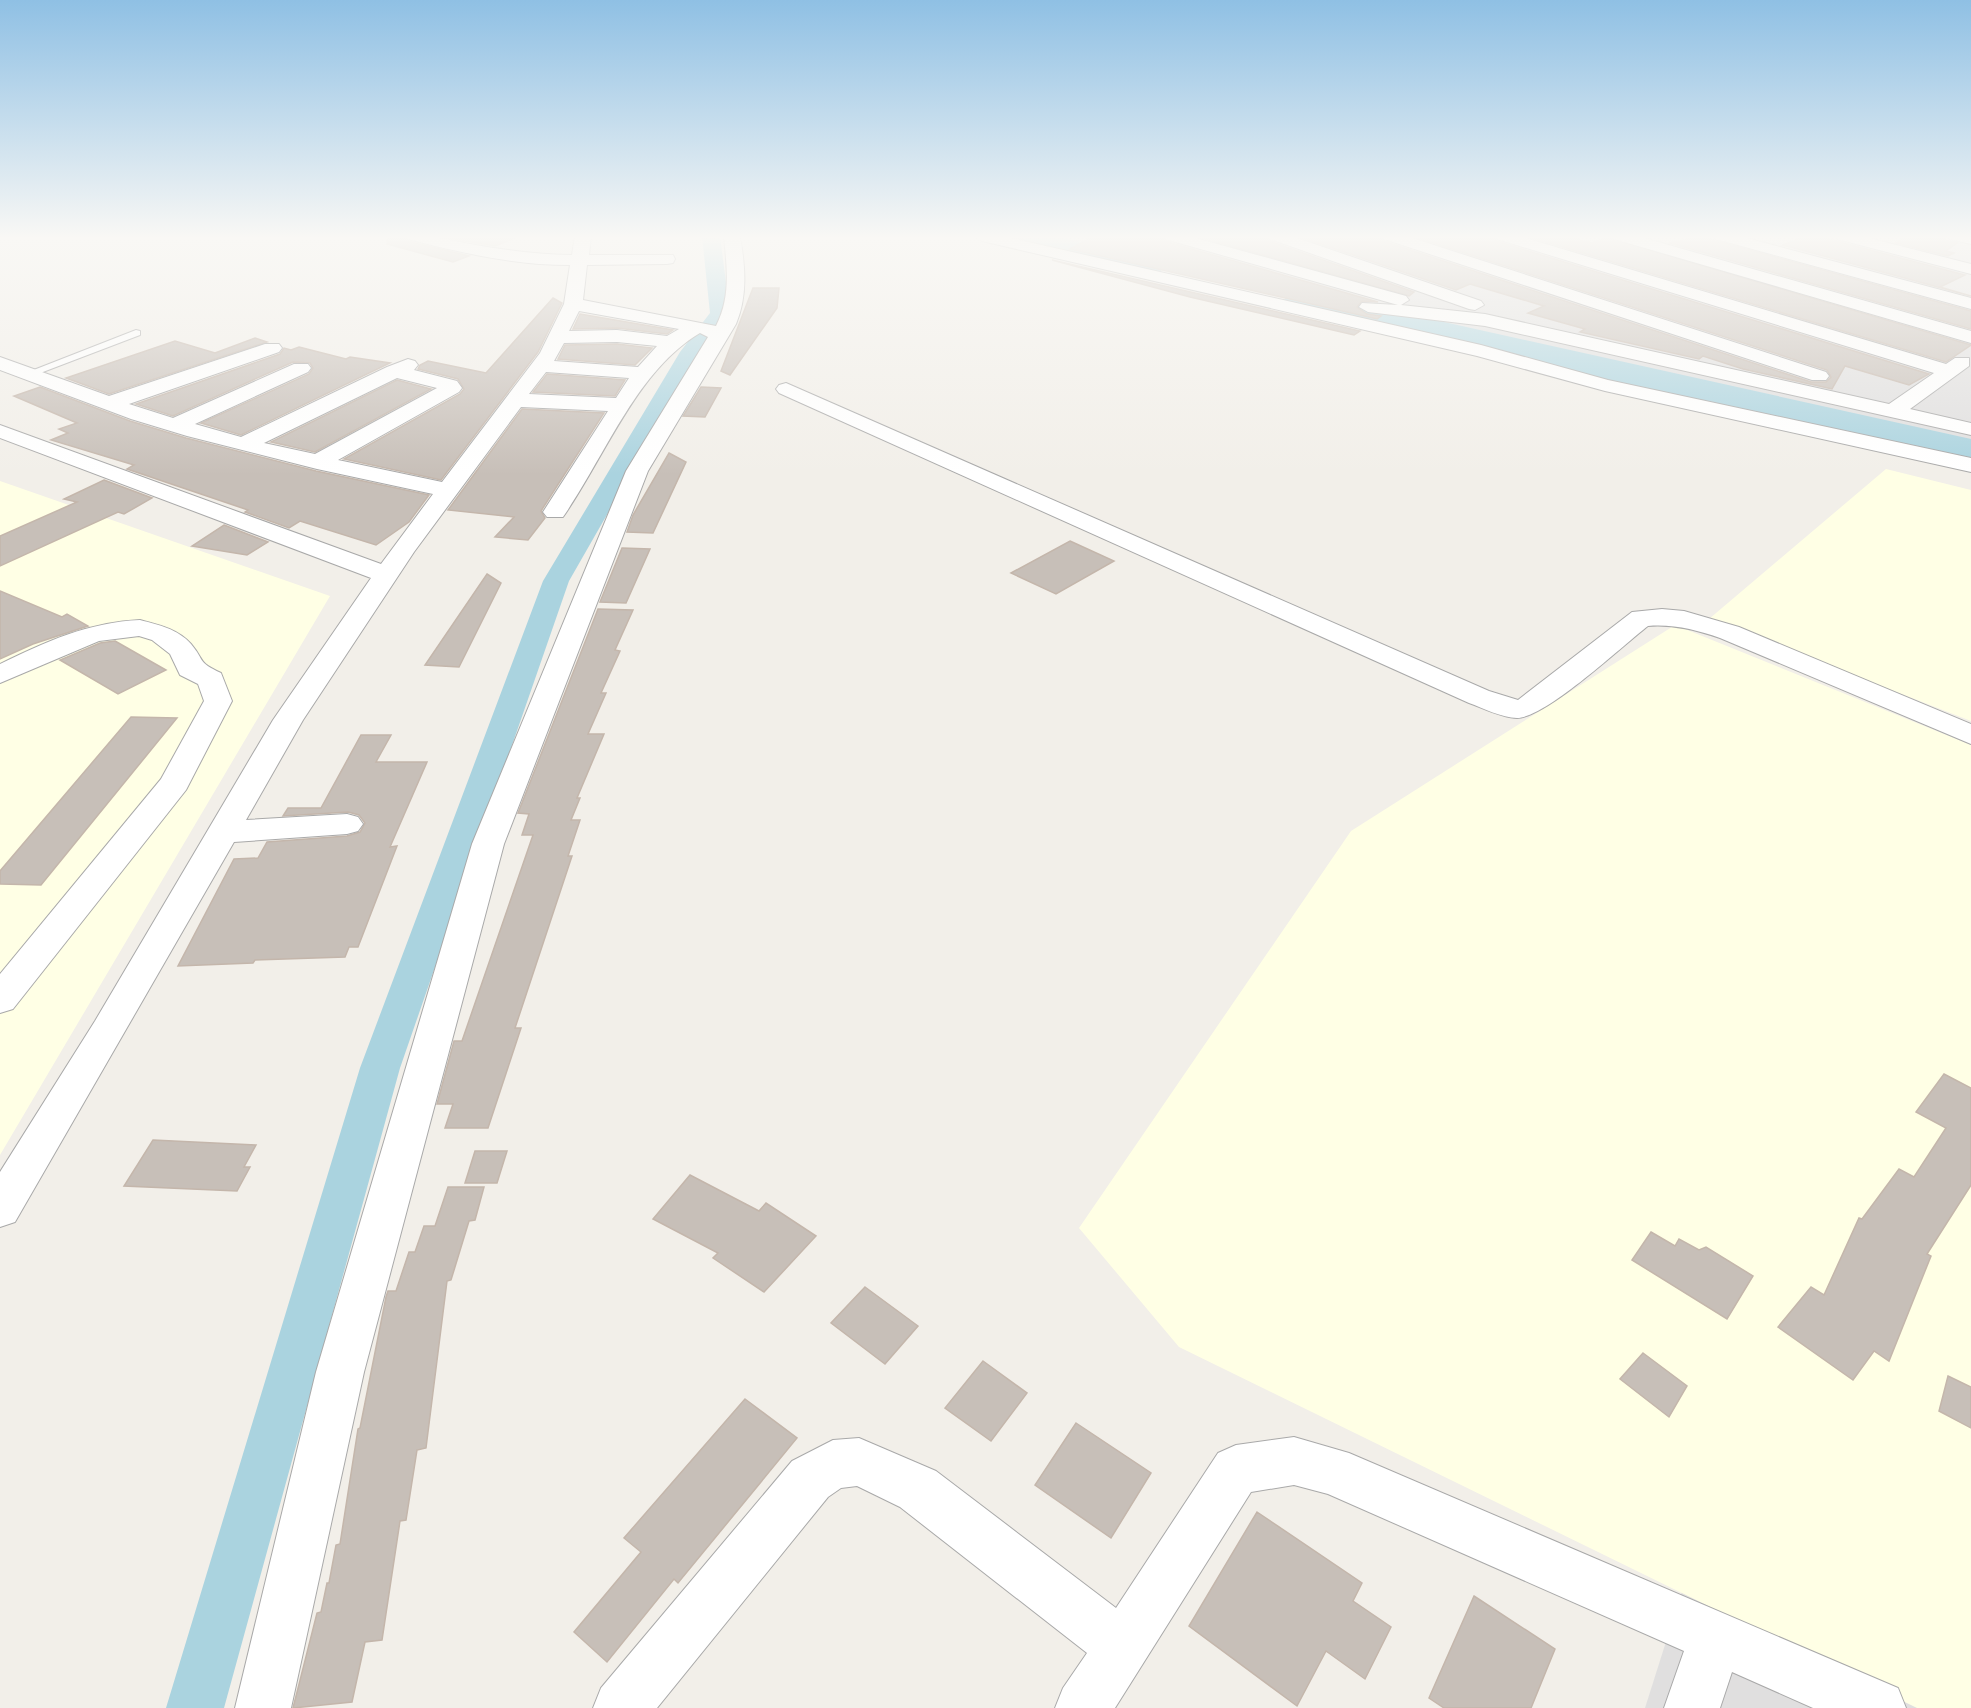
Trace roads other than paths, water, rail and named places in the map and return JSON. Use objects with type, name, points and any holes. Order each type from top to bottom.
[{"type":"street","points":[[0,1209],[108,1031],[288,720],[386,575],[540,366],[568,316]]},
{"type":"street","points":[[632,316],[709,331]]},
{"type":"street","points":[[263,1708],[340,1372],[448,979],[488,844],[637,471],[709,331],[726,316]]},
{"type":"street","points":[[1329,316],[1482,351],[1605,385],[1971,465]]},
{"type":"street","points":[[1505,316],[1898,408],[1971,429]]},
{"type":"street","points":[[1632,316],[1898,408]]},
{"type":"street","points":[[1766,316],[1949,371]]},
{"type":"street","points":[[1900,316],[1971,337]]},
{"type":"street","points":[[558,337],[617,336],[671,342],[709,331]]},
{"type":"street","points":[[555,512],[643,373],[671,342]]},
{"type":"street","points":[[107,394],[272,348]]},
{"type":"street","points":[[1898,408],[1971,356]]},
{"type":"street","points":[[0,363],[83,392],[107,394],[176,425],[317,462],[447,490]]},
{"type":"street","points":[[540,366],[643,373]]},
{"type":"street","points":[[176,425],[301,368]]},
{"type":"street","points":[[244,444],[401,368],[450,385],[452,388],[317,462]]},
{"type":"street","points":[[786,389],[1479,697],[1517,709],[1531,705],[1641,618],[1658,615],[1685,620],[1727,633],[1971,735]]},
{"type":"street","points":[[514,400],[622,405]]},
{"type":"street","points":[[0,431],[386,575]]},
{"type":"street","points":[[0,675],[70,640],[114,629],[144,627],[168,637],[182,649],[190,669],[211,679],[218,701],[175,783],[0,999]]},
{"type":"street","points":[[223,832],[347,824]]},
{"type":"street","points":[[1083,1708],[1236,1470],[1294,1461],[1331,1470],[1878,1708]]},
{"type":"street","points":[[621,1708],[810,1479],[833,1464],[859,1462],[918,1489],[1122,1646]]},
{"type":"street","points":[[1692,1708],[1716,1637]]},
{"type":"lane","points":[[31,373],[136,333]]},
{"type":"waterway","points":[[195,1708],[380,1068],[556,581],[690,352],[718,316]]},
{"type":"waterway","points":[[1370,316],[1971,451]]}]
